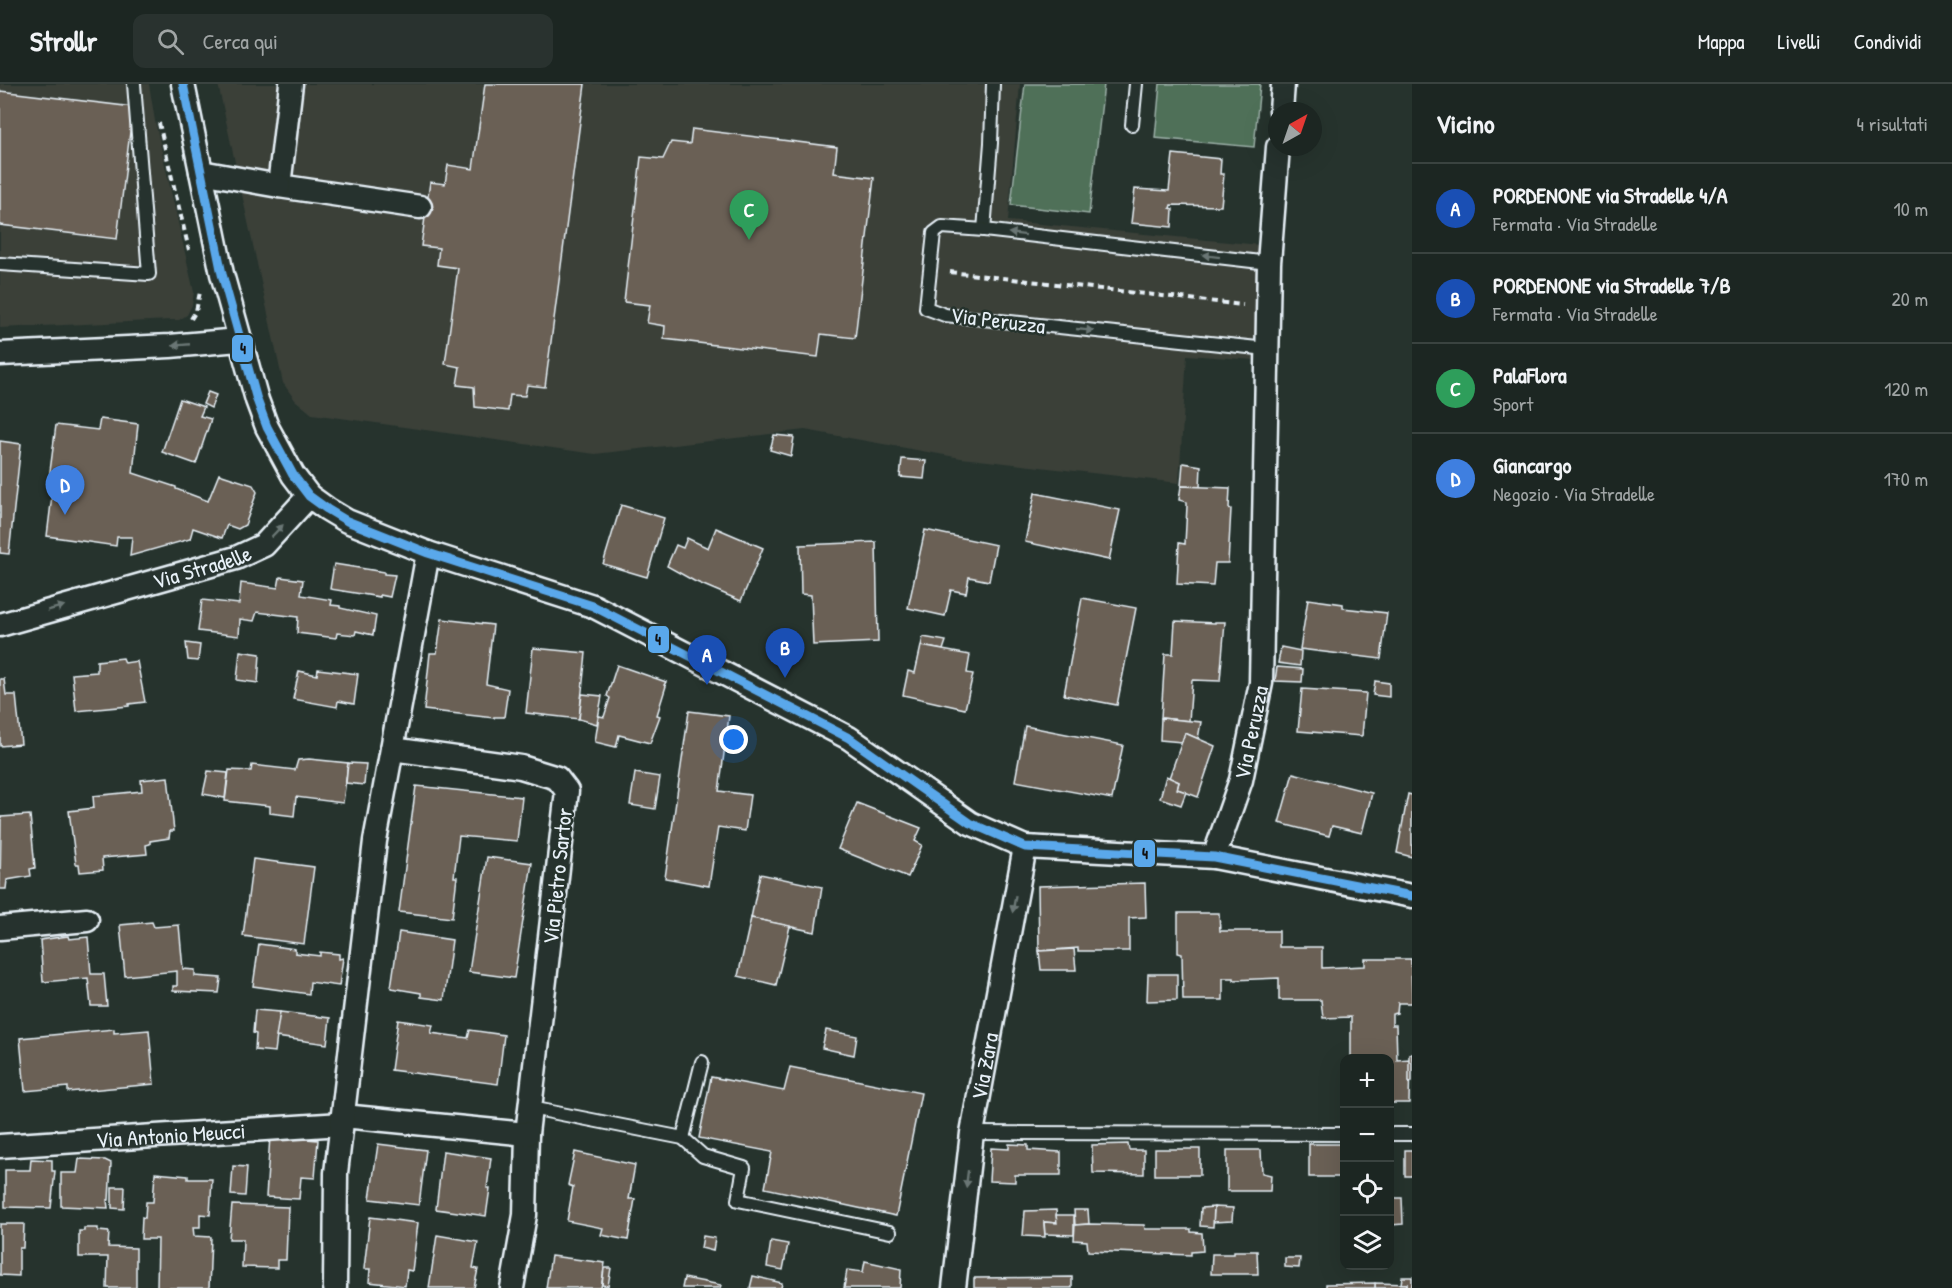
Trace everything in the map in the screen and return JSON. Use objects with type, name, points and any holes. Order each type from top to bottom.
[{"type":"street","points":[[183,84],[222,274],[257,400],[284,461],[309,496],[347,521],[428,553],[593,606],[849,738],[970,824],[1025,847],[1214,857],[1412,896]]},
{"type":"street","points":[[279,186],[291,84]]},
{"type":"street","points":[[1282,102],[1283,84]]},
{"type":"street","name":"Via Peruzza","points":[[1214,857],[1241,780],[1261,683],[1269,263],[1277,156]]},
{"type":"street","points":[[201,172],[420,207]]},
{"type":"street","points":[[0,354],[170,346],[240,340]]},
{"type":"street","name":"Via Stradelle","points":[[0,625],[236,558],[264,545],[309,496]]},
{"type":"street","points":[[335,1288],[336,1173],[375,841],[428,553]]},
{"type":"street","name":"Via Pietro Sartor","points":[[392,749],[521,767],[557,778],[567,791],[527,1134],[525,1215],[512,1288]]},
{"type":"street","name":"Via Zara","points":[[954,1288],[972,1133],[1025,847]]},
{"type":"street","points":[[0,928],[87,920]]},
{"type":"street","points":[[342,1120],[527,1134]]},
{"type":"street","name":"Via Antonio Meucci","points":[[0,1146],[342,1120]]},
{"type":"lane","points":[[0,264],[148,274],[134,84]]},
{"type":"lane","points":[[984,230],[993,84]]},
{"type":"lane","points":[[1132,125],[1136,84]]},
{"type":"lane","name":"Via Peruzza","points":[[1267,349],[945,315],[926,308],[934,233],[942,227],[1269,263]]},
{"type":"lane","points":[[683,1138],[702,1062]]},
{"type":"lane","points":[[531,1108],[683,1138],[704,1156],[744,1168],[738,1200],[890,1232]]},
{"type":"lane","points":[[972,1133],[1340,1134]]},
{"type":"lane","points":[[1394,1134],[1412,1134]]},
{"type":"path","points":[[930,270],[1268,307]]},
{"type":"shaded area","points":[[0,84],[149,84],[155,121],[194,292],[192,305],[187,315],[179,320],[0,328]]},
{"type":"shaded area","points":[[218,84],[1020,84],[1008,221],[1260,245],[1255,360],[1187,355],[1179,483],[961,458],[805,430],[595,454],[312,414],[295,400],[283,383]]},
{"type":"green space","points":[[1025,84],[1104,84],[1089,214],[1011,205]]},
{"type":"green space","points":[[1160,84],[1260,84],[1254,147],[1155,138]]},
{"type":"building","points":[[485,84],[585,84],[545,387],[527,385],[525,396],[510,395],[508,411],[475,407],[474,387],[457,385],[460,367],[445,364],[458,268],[437,265],[439,248],[421,246],[430,182],[445,184],[448,165],[473,169]]},
{"type":"building","points":[[0,91],[133,107],[117,239],[0,225]]},
{"type":"building","points":[[692,129],[837,147],[834,173],[874,178],[855,338],[821,334],[818,357],[664,339],[665,326],[647,323],[650,305],[624,302],[641,157],[663,159],[671,142],[690,144]]},
{"type":"building","points":[[1173,154],[1221,159],[1220,174],[1224,174],[1221,206],[1171,205],[1170,208],[1173,209],[1172,227],[1131,223],[1135,189],[1169,191]]},
{"type":"building","points":[[208,392],[216,395],[211,408],[203,404]]},
{"type":"building","points":[[180,399],[204,407],[200,416],[211,419],[196,464],[162,452]]},
{"type":"building","points":[[100,419],[138,424],[133,473],[176,487],[176,489],[208,501],[219,474],[253,485],[257,492],[245,525],[238,529],[227,525],[222,538],[193,528],[190,539],[130,556],[132,537],[117,537],[116,546],[47,536],[54,479],[49,479],[56,425],[98,430]]},
{"type":"building","points":[[774,435],[794,437],[791,456],[770,450]]},
{"type":"building","points":[[0,441],[21,444],[9,554],[0,553]]},
{"type":"building","points":[[902,459],[926,461],[924,479],[900,477]]},
{"type":"building","points":[[1183,463],[1201,466],[1200,487],[1181,486]]},
{"type":"building","points":[[1181,486],[1230,488],[1228,563],[1215,563],[1213,586],[1177,584],[1179,543],[1185,544],[1187,506],[1187,502],[1179,500]]},
{"type":"building","points":[[1035,493],[1120,510],[1109,560],[1025,542]]},
{"type":"building","points":[[621,505],[664,518],[647,577],[603,564]]},
{"type":"building","points":[[716,528],[763,548],[741,601],[694,581],[667,566],[676,545],[683,548],[687,538],[708,548]]},
{"type":"building","points":[[925,530],[996,545],[989,581],[969,577],[966,593],[951,590],[945,616],[908,608]]},
{"type":"building","points":[[876,542],[878,642],[813,645],[811,595],[801,594],[800,545]]},
{"type":"building","points":[[334,564],[395,575],[390,597],[330,589]]},
{"type":"building","points":[[280,577],[303,580],[301,595],[332,600],[331,605],[376,616],[373,635],[356,631],[355,635],[337,633],[336,638],[297,633],[298,617],[257,612],[254,621],[240,619],[239,636],[198,631],[202,600],[239,604],[241,583],[278,588]]},
{"type":"building","points":[[1082,598],[1136,608],[1117,705],[1064,695]]},
{"type":"building","points":[[1308,599],[1343,604],[1343,608],[1387,613],[1381,659],[1300,649]]},
{"type":"building","points":[[442,619],[493,625],[486,684],[508,689],[504,717],[494,718],[424,710],[430,653],[437,653]]},
{"type":"building","points":[[1175,621],[1225,622],[1220,681],[1192,680],[1189,721],[1161,718],[1165,654],[1173,654]]},
{"type":"building","points":[[923,637],[946,641],[943,650],[921,646]]},
{"type":"building","points":[[186,643],[200,645],[198,661],[188,660]]},
{"type":"building","points":[[921,646],[970,655],[967,673],[973,674],[965,709],[903,695],[908,671],[915,673]]},
{"type":"building","points":[[1281,647],[1301,651],[1300,666],[1278,663]]},
{"type":"building","points":[[533,648],[586,653],[579,719],[526,713]]},
{"type":"building","points":[[240,651],[260,654],[258,683],[237,680]]},
{"type":"building","points":[[123,658],[125,663],[137,661],[145,702],[129,704],[129,706],[76,711],[72,674],[97,672],[97,661]]},
{"type":"building","points":[[617,665],[666,682],[657,715],[660,716],[650,743],[619,735],[616,747],[595,742],[599,716],[604,717],[610,698],[607,696]]},
{"type":"building","points":[[1277,667],[1303,669],[1302,682],[1275,681]]},
{"type":"building","points":[[318,669],[358,674],[354,704],[338,701],[337,707],[293,699],[299,671],[317,675]]},
{"type":"building","points":[[0,679],[4,679],[6,695],[16,695],[21,744],[0,746]]},
{"type":"building","points":[[1375,681],[1389,683],[1389,697],[1373,695]]},
{"type":"building","points":[[1302,689],[1366,693],[1362,736],[1298,731]]},
{"type":"building","points":[[582,694],[602,696],[597,724],[579,719]]},
{"type":"building","points":[[689,711],[729,716],[719,791],[750,795],[745,831],[718,827],[709,886],[665,878]]},
{"type":"building","points":[[1161,718],[1201,722],[1198,739],[1185,733],[1182,742],[1160,740]]},
{"type":"building","points":[[1025,726],[1123,745],[1112,799],[1015,781]]},
{"type":"building","points":[[1185,733],[1215,746],[1198,797],[1177,789],[1179,782],[1169,778]]},
{"type":"building","points":[[298,760],[348,763],[343,803],[296,797],[294,816],[270,813],[270,806],[225,801],[229,770],[251,771],[252,765],[295,770]]},
{"type":"building","points":[[348,763],[366,764],[364,785],[346,783]]},
{"type":"building","points":[[208,771],[228,773],[225,798],[203,794]]},
{"type":"building","points":[[635,773],[660,777],[655,809],[630,805]]},
{"type":"building","points":[[1293,773],[1372,793],[1362,833],[1332,826],[1329,836],[1279,823]]},
{"type":"building","points":[[1166,776],[1179,782],[1177,789],[1186,792],[1181,805],[1160,798]]},
{"type":"building","points":[[168,777],[174,831],[170,831],[169,838],[150,841],[150,844],[146,845],[147,854],[102,858],[103,870],[80,872],[79,864],[76,864],[69,811],[94,808],[93,796],[142,791],[141,780]]},
{"type":"building","points":[[416,786],[522,797],[517,841],[459,836],[452,918],[399,912]]},
{"type":"building","points":[[1408,794],[1412,795],[1412,857],[1397,853]]},
{"type":"building","points":[[857,803],[921,828],[915,841],[922,845],[908,877],[838,849]]},
{"type":"building","points":[[30,815],[35,868],[30,869],[31,876],[7,880],[6,889],[0,889],[1,817]]},
{"type":"building","points":[[487,857],[532,863],[514,978],[469,972]]},
{"type":"building","points":[[253,859],[314,867],[304,944],[243,936]]},
{"type":"building","points":[[760,874],[822,887],[815,932],[751,918]]},
{"type":"building","points":[[1145,883],[1146,917],[1129,918],[1129,951],[1078,951],[1078,948],[1039,951],[1038,886]]},
{"type":"building","points":[[1178,913],[1219,913],[1220,931],[1279,931],[1279,947],[1322,947],[1322,968],[1365,966],[1365,959],[1411,959],[1412,1003],[1398,1003],[1397,1013],[1392,1014],[1392,1025],[1396,1025],[1397,1060],[1410,1059],[1409,1103],[1394,1103],[1394,1054],[1351,1054],[1351,1017],[1323,1018],[1321,1000],[1279,1000],[1279,978],[1234,980],[1234,978],[1223,978],[1223,1000],[1183,1000],[1182,954],[1178,953]]},
{"type":"building","points":[[751,918],[790,926],[776,985],[738,976]]},
{"type":"building","points":[[152,922],[154,927],[179,925],[183,969],[195,970],[195,976],[221,978],[219,993],[173,991],[173,986],[177,986],[177,971],[125,976],[120,925]]},
{"type":"building","points":[[399,932],[452,940],[444,1000],[421,997],[421,993],[391,988]]},
{"type":"building","points":[[68,936],[69,939],[88,937],[91,974],[104,974],[107,1006],[91,1006],[88,978],[43,982],[40,940]]},
{"type":"building","points":[[259,944],[295,949],[295,953],[320,956],[320,952],[339,954],[339,959],[343,958],[339,986],[310,982],[309,994],[253,986]]},
{"type":"building","points":[[1074,949],[1076,970],[1041,970],[1039,951]]},
{"type":"building","points":[[1148,974],[1177,974],[1177,1000],[1147,1001]]},
{"type":"building","points":[[255,1010],[280,1012],[275,1052],[255,1050],[256,1034],[253,1033]]},
{"type":"building","points":[[280,1012],[330,1018],[327,1044],[276,1037]]},
{"type":"building","points":[[398,1020],[433,1025],[431,1033],[468,1038],[470,1030],[504,1035],[498,1084],[391,1070]]},
{"type":"building","points":[[114,1029],[114,1033],[149,1030],[154,1084],[68,1092],[68,1087],[25,1091],[20,1038]]},
{"type":"building","points":[[826,1030],[857,1036],[854,1055],[822,1048]]},
{"type":"building","points":[[1409,1054],[1412,1054],[1412,1082],[1409,1082]]},
{"type":"building","points":[[790,1067],[921,1093],[896,1216],[765,1188],[772,1152],[699,1138],[711,1077],[784,1091]]},
{"type":"building","points":[[270,1136],[318,1140],[315,1178],[301,1177],[299,1199],[266,1197]]},
{"type":"building","points":[[378,1144],[426,1150],[419,1205],[370,1199]]},
{"type":"building","points":[[1009,1144],[1028,1145],[1028,1150],[1061,1152],[1061,1175],[1015,1175],[1015,1182],[989,1181],[991,1148],[1009,1149]]},
{"type":"building","points":[[1128,1144],[1129,1150],[1144,1150],[1144,1174],[1093,1173],[1092,1145]]},
{"type":"building","points":[[1309,1144],[1340,1144],[1340,1177],[1309,1177]]},
{"type":"building","points":[[1155,1149],[1200,1149],[1200,1175],[1155,1175]]},
{"type":"building","points":[[1227,1150],[1261,1150],[1262,1173],[1271,1175],[1270,1191],[1227,1191]]},
{"type":"building","points":[[1405,1150],[1412,1150],[1412,1176],[1405,1176]]},
{"type":"building","points":[[443,1151],[491,1158],[486,1216],[436,1209]]},
{"type":"building","points":[[575,1152],[635,1165],[629,1199],[635,1199],[628,1240],[601,1235],[603,1228],[567,1221],[573,1187],[568,1185]]},
{"type":"building","points":[[31,1159],[52,1160],[52,1171],[55,1171],[51,1208],[5,1207],[5,1170],[30,1170]]},
{"type":"building","points":[[79,1159],[105,1160],[111,1163],[108,1208],[61,1206],[61,1173],[77,1173]]},
{"type":"building","points":[[233,1166],[247,1167],[245,1196],[231,1195]]},
{"type":"building","points":[[155,1173],[188,1176],[188,1179],[212,1179],[210,1215],[200,1214],[200,1227],[193,1227],[194,1236],[211,1237],[209,1288],[157,1288],[158,1239],[141,1239],[142,1217],[145,1218],[146,1202],[153,1202]]},
{"type":"building","points":[[112,1187],[125,1187],[124,1209],[112,1208]]},
{"type":"building","points":[[1394,1198],[1402,1198],[1403,1224],[1394,1225]]},
{"type":"building","points":[[232,1205],[288,1207],[286,1260],[277,1260],[277,1268],[242,1267],[243,1239],[229,1239]]},
{"type":"building","points":[[1214,1207],[1233,1208],[1232,1221],[1213,1222]]},
{"type":"building","points":[[1214,1207],[1213,1227],[1200,1226],[1201,1208]]},
{"type":"building","points":[[1056,1210],[1057,1223],[1044,1222],[1045,1237],[1023,1236],[1025,1211]]},
{"type":"building","points":[[1074,1210],[1088,1210],[1089,1224],[1075,1225]]},
{"type":"building","points":[[1056,1215],[1074,1215],[1074,1235],[1045,1234],[1044,1222],[1057,1223]]},
{"type":"building","points":[[370,1217],[418,1223],[412,1271],[407,1270],[405,1286],[369,1282],[370,1269],[364,1269]]},
{"type":"building","points":[[0,1224],[24,1224],[23,1248],[19,1248],[19,1276],[0,1275]]},
{"type":"building","points":[[1075,1225],[1144,1225],[1145,1229],[1191,1229],[1191,1232],[1202,1233],[1203,1251],[1191,1252],[1191,1255],[1088,1251],[1087,1241],[1074,1240]]},
{"type":"building","points":[[84,1228],[98,1228],[98,1231],[109,1232],[108,1247],[136,1248],[136,1288],[107,1288],[108,1257],[79,1257],[79,1231],[84,1231]]},
{"type":"building","points":[[437,1235],[478,1242],[473,1268],[478,1269],[474,1288],[429,1288]]},
{"type":"building","points":[[703,1236],[715,1238],[713,1251],[701,1248]]},
{"type":"building","points":[[771,1241],[788,1244],[783,1270],[767,1267]]},
{"type":"building","points":[[1234,1251],[1257,1251],[1258,1274],[1211,1274],[1212,1254],[1234,1254]]},
{"type":"building","points":[[551,1256],[605,1263],[601,1288],[546,1288]]},
{"type":"building","points":[[1285,1258],[1300,1258],[1299,1268],[1285,1267]]},
{"type":"building","points":[[865,1261],[901,1269],[900,1288],[844,1288],[847,1270],[863,1272]]},
{"type":"building","points":[[604,1268],[611,1268],[608,1286],[602,1285]]},
{"type":"building","points":[[753,1276],[782,1283],[781,1288],[750,1288]]},
{"type":"building","points":[[1072,1277],[1072,1288],[974,1288],[974,1278]]},
{"type":"building","points":[[1402,1277],[1412,1277],[1412,1287],[1407,1288],[1407,1284],[1401,1284]]},
{"type":"building","points":[[684,1278],[721,1285],[720,1288],[682,1288]]},
{"type":"building","points":[[1375,1283],[1407,1284],[1407,1288],[1375,1288]]},
{"type":"building","points":[[1375,1283],[1375,1288],[1326,1288],[1326,1284]]},
{"type":"transit line","name":"4","points":[[183,84],[222,274],[257,400],[267,427],[293,475],[309,496],[327,509],[347,521],[428,553],[593,606],[849,738],[970,823],[1025,847],[1214,857],[1412,896]]},
{"type":"place","name":"PalaFlora","points":[[749,240]]},
{"type":"place","name":"Giancargo","points":[[65,515]]},
{"type":"place","name":"PORDENONE via Stradelle 7/B","points":[[785,678]]},
{"type":"place","name":"PORDENONE via Stradelle 4/A","points":[[707,685]]}]
